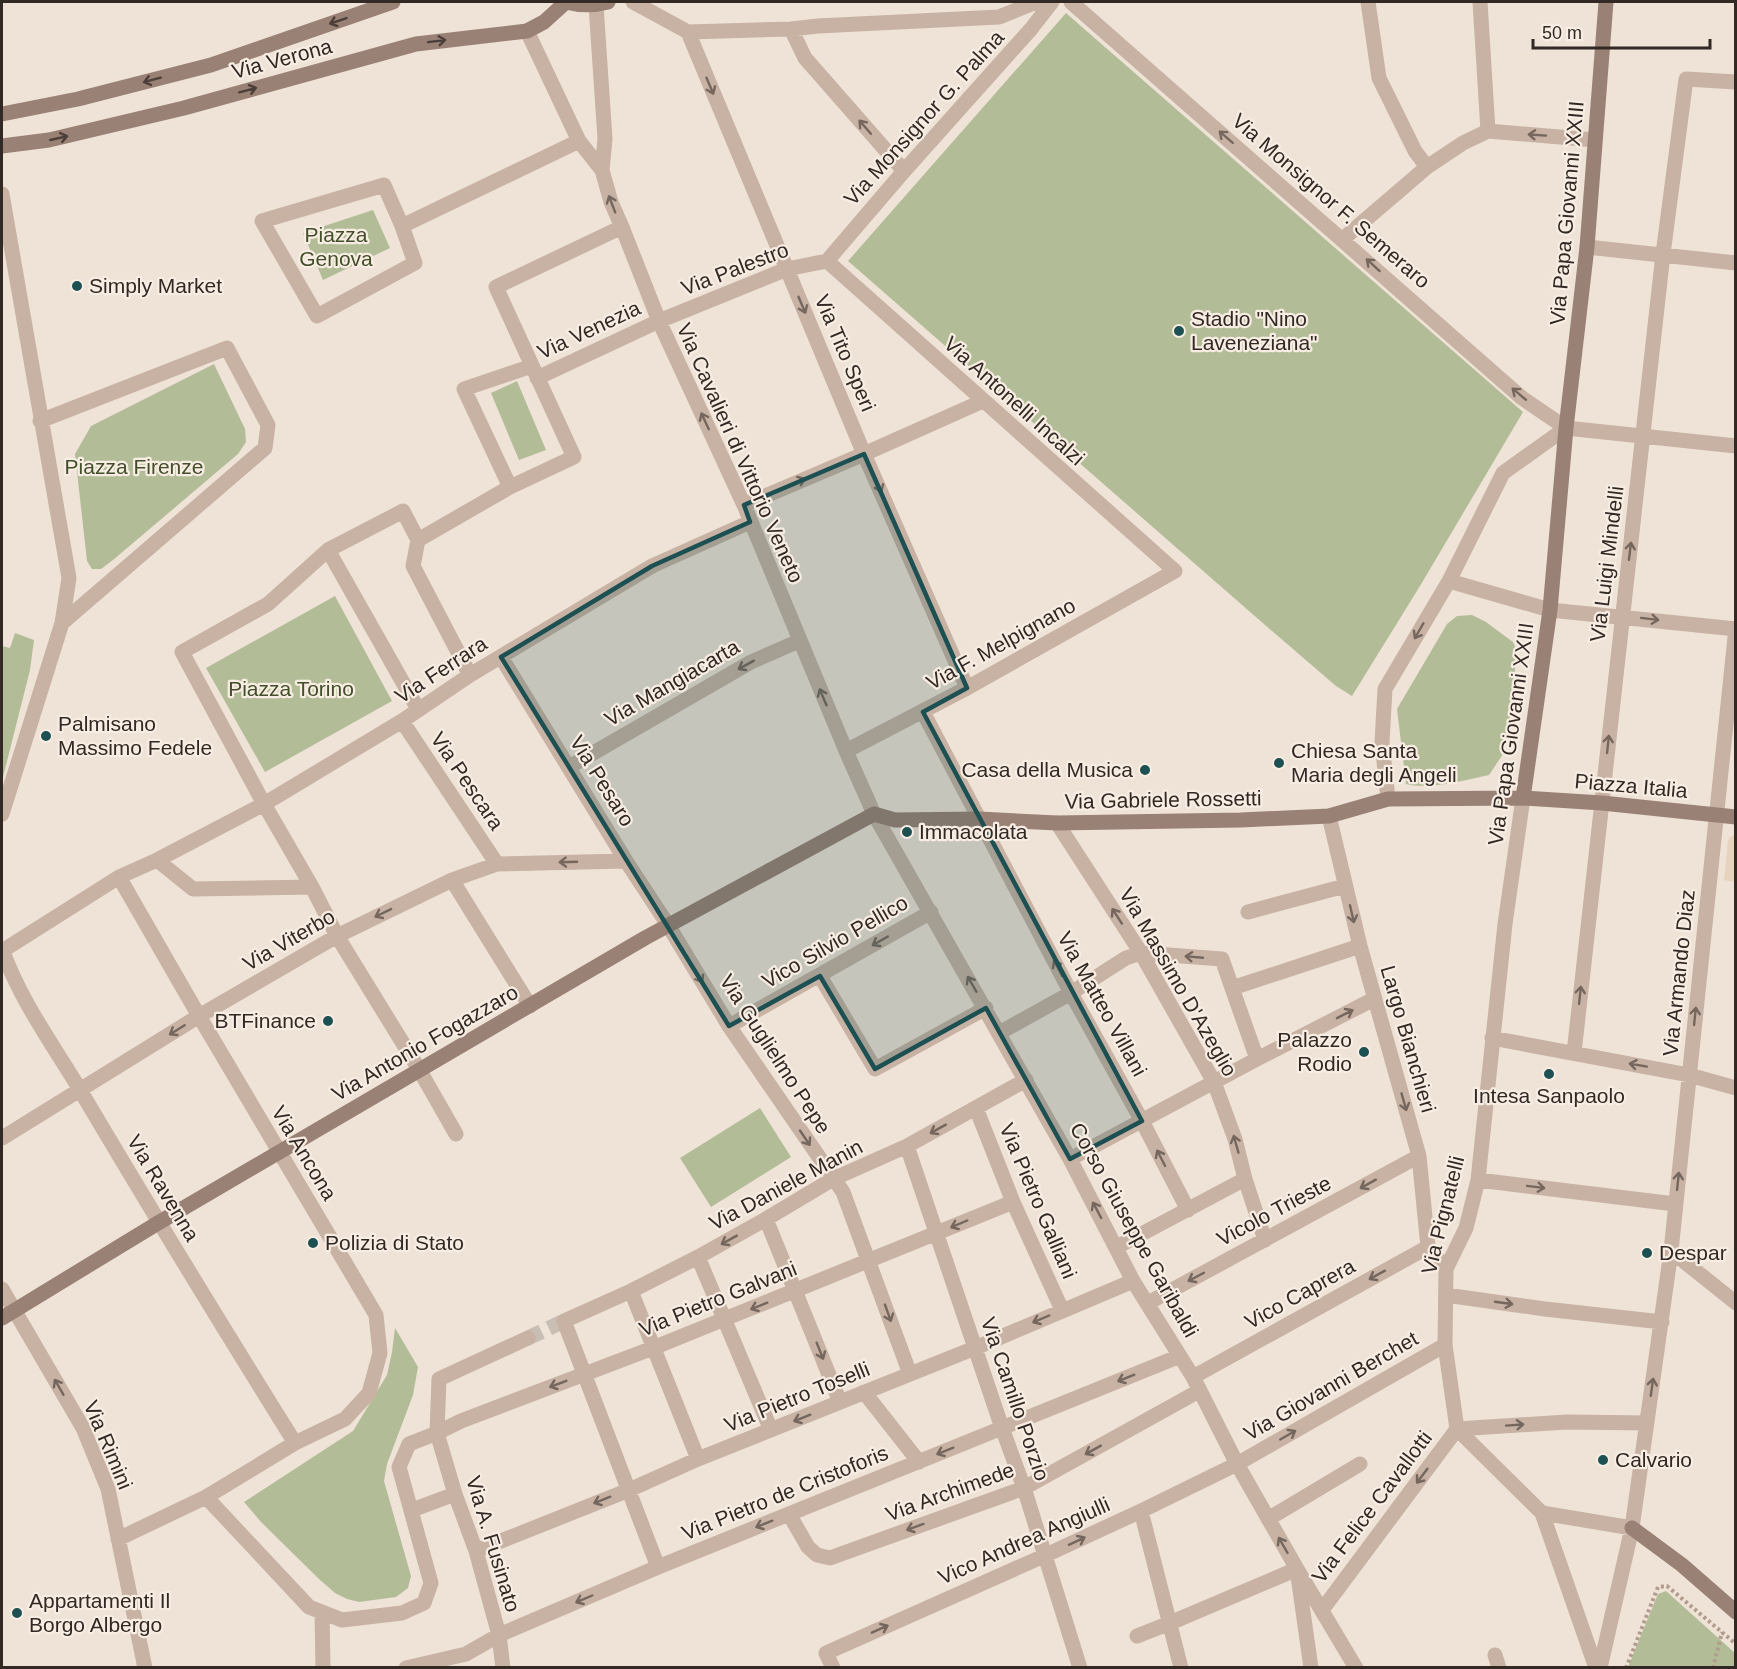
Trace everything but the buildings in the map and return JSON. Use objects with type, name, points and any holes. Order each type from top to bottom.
[{"type":"street","name":"Via Verona","points":[[2,114],[78,99],[211,64],[393,2]]},
{"type":"street","name":"Via Verona","points":[[2,146],[49,140],[184,108],[416,44],[527,31],[544,22],[566,2]]},
{"type":"street","points":[[566,2],[581,6],[602,3]]},
{"type":"street","points":[[633,2],[688,32]]},
{"type":"street","name":"Via Monsignor G. Palma","points":[[688,32],[999,18],[1036,2]]},
{"type":"street","name":"Via Monsignor G. Palma","points":[[827,261],[1031,29],[1052,2]]},
{"type":"street","name":"Via Monsignor F. Semeraro","points":[[1071,2],[1522,398],[1566,428]]},
{"type":"street","points":[[1368,2],[1379,78],[1415,151],[1427,167]]},
{"type":"street","points":[[1480,2],[1488,131]]},
{"type":"street","name":"Via Papa Giovanni XXIII","points":[[1492,1042],[1505,924],[1551,610],[1566,428],[1587,247],[1606,2]]},
{"type":"street","name":"Via Cavalieri di Vittorio Veneto","points":[[602,3],[605,139],[602,170],[611,202],[659,321],[744,505],[874,814]]},
{"type":"street","points":[[791,29],[805,58],[904,171]]},
{"type":"street","name":"Via Cavalieri di Vittorio Veneto","points":[[527,31],[579,141],[602,170]]},
{"type":"street","name":"Via Tito Speri","points":[[688,32],[864,454],[967,688]]},
{"type":"street","name":"Via Luigi Mindelli","points":[[1574,1053],[1663,254],[1686,79],[1736,82]]},
{"type":"street","points":[[1343,239],[1427,167],[1464,143],[1488,131],[1595,140]]},
{"type":"street","points":[[402,226],[579,141]]},
{"type":"street","points":[[384,185],[402,226],[415,263],[317,316],[262,222],[384,185]]},
{"type":"street","points":[[2,194],[69,578],[62,622],[2,814]]},
{"type":"street","points":[[418,540],[510,487],[574,457],[496,287],[622,227]]},
{"type":"street","points":[[1587,247],[1736,263]]},
{"type":"street","name":"Via Palestro","points":[[659,321],[787,269],[827,261]]},
{"type":"street","name":"Via Antonelli Incalzi","points":[[827,261],[1175,571]]},
{"type":"street","name":"Via Venezia","points":[[510,487],[464,389],[534,372],[659,321]]},
{"type":"street","points":[[40,421],[227,348],[268,425],[265,448],[62,622]]},
{"type":"street","points":[[744,505],[983,401]]},
{"type":"street","points":[[1388,799],[1382,742],[1385,689],[1449,581],[1503,473],[1566,428],[1736,446]]},
{"type":"street","points":[[456,1134],[337,936],[182,652],[268,604],[328,550],[403,511],[418,540],[413,566],[470,675]]},
{"type":"street","name":"Via Ferrara","points":[[2,950],[119,877],[157,860],[264,804],[402,721],[470,675],[652,566],[750,522]]},
{"type":"street","points":[[328,550],[418,709]]},
{"type":"street","name":"Via F. Melpignano","points":[[846,751],[967,688],[1175,571]]},
{"type":"street","points":[[1449,581],[1551,610],[1735,629]]},
{"type":"street","name":"Via Armando Diaz","points":[[1600,1668],[1632,1528],[1662,1322],[1735,629]]},
{"type":"street","name":"Via Mangiacarta","points":[[569,767],[751,662],[799,640]]},
{"type":"street","name":"Via Pesaro","points":[[501,657],[668,925]]},
{"type":"street","name":"Via Matteo Villani","points":[[922,712],[1188,1210]]},
{"type":"street","name":"Via Pescara","points":[[402,721],[498,864]]},
{"type":"street","name":"Via Gabriele Rossetti","points":[[874,814],[895,820],[979,819],[1057,823],[1231,820],[1329,816],[1388,799],[1523,798]]},
{"type":"street","name":"Piazza Italia","points":[[1523,798],[1602,802],[1736,818]]},
{"type":"street","name":"Corso Giuseppe Garibaldi","points":[[874,814],[1070,1159],[1133,1281],[1180,1356],[1268,1519],[1356,1668]]},
{"type":"street","name":"Via Antonio Fogazzaro","points":[[8,1314],[158,1223],[668,925],[874,814]]},
{"type":"street","name":"Largo Bianchieri","points":[[1329,816],[1374,999],[1419,1156],[1428,1247]]},
{"type":"street","name":"Via Massimo D'Azeglio","points":[[1057,823],[1141,953],[1214,1082],[1235,1139],[1245,1179],[1265,1240]]},
{"type":"street","points":[[157,860],[193,888],[312,887]]},
{"type":"street","name":"Via Viterbo","points":[[2,1138],[199,1016],[337,936],[452,879],[498,864],[626,861]]},
{"type":"street","name":"Via Ancona","points":[[118,1539],[206,1497],[295,1443],[345,1419],[369,1393],[380,1353],[376,1315],[119,877]]},
{"type":"street","points":[[452,879],[530,1006]]},
{"type":"street","points":[[1248,912],[1345,886]]},
{"type":"street","name":"Vico Silvio Pellico","points":[[729,1026],[931,912]]},
{"type":"street","name":"Via Guglielmo Pepe","points":[[668,925],[729,1026],[843,1192],[910,1374]]},
{"type":"street","points":[[1232,988],[1360,946]]},
{"type":"street","name":"Via Ravenna","points":[[2,950],[15,982],[158,1223],[295,1443]]},
{"type":"street","points":[[999,1033],[1071,993],[1126,958],[1141,953],[1222,959],[1257,1059]]},
{"type":"street","points":[[820,976],[875,1069],[986,1008]]},
{"type":"street","points":[[1070,1159],[1374,999]]},
{"type":"street","points":[[1492,1042],[1574,1053],[1689,1075],[1736,1088]]},
{"type":"street","name":"Via Pignatelli","points":[[1457,1430],[1445,1345],[1446,1269],[1466,1228],[1478,1180],[1492,1042]]},
{"type":"street","name":"Via Daniele Manin","points":[[584,1375],[564,1321],[631,1291],[698,1257],[833,1179],[907,1146],[1026,1080]]},
{"type":"street","name":"Via Pietro Galliani","points":[[976,1108],[1013,1202],[1062,1310]]},
{"type":"street","name":"Via Camillo Porzio","points":[[907,1146],[1024,1488],[1080,1668]]},
{"type":"street","name":"Vicolo Trieste","points":[[1148,1303],[1419,1156]]},
{"type":"street","points":[[1117,1247],[1245,1179]]},
{"type":"street","points":[[1478,1180],[1675,1204]]},
{"type":"street","name":"Via Pietro Galvani","points":[[322,1612],[342,1620],[402,1613],[424,1603],[431,1583],[399,1467],[409,1444],[461,1421],[724,1320],[1013,1202]]},
{"type":"street","points":[[766,1219],[840,1402]]},
{"type":"street","points":[[1428,1247],[1446,1269]]},
{"type":"street","name":"Vico Caprera","points":[[1196,1384],[1428,1247]]},
{"type":"street","points":[[1671,1251],[1736,1304]]},
{"type":"street","points":[[698,1257],[771,1430]]},
{"type":"street","name":"Via Pietro Toselli","points":[[476,1551],[975,1348],[1133,1281]]},
{"type":"street","name":"Via Rimini","points":[[2,1289],[8,1314],[83,1428],[108,1489],[145,1668]]},
{"type":"street","points":[[631,1291],[698,1459]]},
{"type":"street","points":[[1446,1294],[1545,1309],[1662,1322]]},
{"type":"street","points":[[437,1433],[439,1379],[528,1338]]},
{"type":"street","name":"Via Giovanni Berchet","points":[[1237,1464],[1445,1345]]},
{"type":"street","name":"Via Pietro de Cristoforis","points":[[406,1668],[466,1654],[499,1635],[658,1567],[1180,1356]]},
{"type":"street","points":[[584,1375],[658,1567]]},
{"type":"street","name":"Via Archimede","points":[[789,1514],[808,1548],[817,1555],[830,1558],[1024,1488],[1196,1384]]},
{"type":"street","points":[[864,1392],[919,1462]]},
{"type":"street","points":[[1457,1430],[1567,1422],[1647,1423]]},
{"type":"street","points":[[1457,1430],[1542,1513],[1596,1668]]},
{"type":"street","name":"Via Felice Cavallotti","points":[[1322,1610],[1457,1430]]},
{"type":"street","name":"Via A. Fusinato","points":[[437,1433],[455,1494],[476,1551],[499,1635],[503,1668]]},
{"type":"street","name":"Vico Andrea Angiulli","points":[[832,1668],[826,1653],[1046,1555],[1237,1464]]},
{"type":"street","points":[[1268,1519],[1360,1464]]},
{"type":"street","points":[[412,1510],[455,1494]]},
{"type":"street","points":[[206,1497],[309,1607],[322,1612],[323,1668]]},
{"type":"street","points":[[1141,1511],[1180,1668]]},
{"type":"street","points":[[1542,1513],[1632,1528],[1734,1607]]},
{"type":"street","points":[[1137,1636],[1297,1569],[1311,1668]]},
{"type":"path","points":[[1626,1668],[1659,1587],[1667,1586],[1736,1644]]},
{"type":"path","points":[[1713,1668],[1722,1632]]},
{"type":"highlighted area","points":[[864,454],[967,688],[923,712],[1142,1121],[1070,1159],[986,1008],[875,1069],[820,976],[729,1026],[501,657],[652,566],[750,522],[744,505]]},
{"type":"green space","name":"Stadio \"Nino Laveneziana\"","points":[[1066,13],[1523,412],[1352,696],[1336,686],[1257,618],[848,261]]},
{"type":"green space","name":"Piazza Genova","points":[[373,210],[390,248],[323,280],[303,233]]},
{"type":"green space","name":"Piazza Firenze","points":[[214,364],[245,429],[246,442],[238,454],[113,560],[101,569],[92,569],[87,561],[75,454],[91,426]]},
{"type":"green space","points":[[517,381],[546,450],[519,460],[491,393]]},
{"type":"green space","name":"Piazza Torino","points":[[335,596],[392,701],[265,772],[206,668]]},
{"type":"green space","points":[[1472,615],[1486,622],[1513,642],[1517,651],[1508,734],[1503,754],[1489,775],[1436,785],[1406,784],[1397,709],[1447,624],[1457,616]]},
{"type":"green space","points":[[15,633],[34,640],[30,670],[2,781],[2,646],[10,648]]},
{"type":"green space","points":[[760,1108],[791,1157],[711,1207],[680,1158]]},
{"type":"green space","points":[[395,1328],[418,1367],[413,1395],[387,1464],[384,1481],[411,1576],[408,1588],[396,1597],[359,1602],[335,1593],[320,1580],[244,1502],[353,1431],[387,1375]]},
{"type":"green space","points":[[1666,1591],[1735,1653],[1735,1667],[1628,1667],[1658,1594]]},
{"type":"shaded area","points":[[1736,835],[1735,882],[1724,880],[1728,841]]},
{"type":"tunnel","points":[[528,1338],[564,1321]]},
{"type":"place","name":"Simply Market","points":[[77,286]]},
{"type":"place","name":"Stadio \"Nino Laveneziana\"","points":[[1179,331]]},
{"type":"place","name":"Palmisano Massimo Fedele","points":[[46,736]]},
{"type":"place","name":"Chiesa Santa Maria degli Angeli","points":[[1279,763]]},
{"type":"place","name":"Casa della Musica","points":[[1145,770]]},
{"type":"place","name":"Immacolata","points":[[907,832]]},
{"type":"place","name":"BTFinance","points":[[328,1021]]},
{"type":"place","name":"Palazzo Rodio","points":[[1364,1052]]},
{"type":"place","name":"Intesa Sanpaolo","points":[[1549,1074]]},
{"type":"place","name":"Polizia di Stato","points":[[313,1243]]},
{"type":"place","name":"Despar","points":[[1647,1253]]},
{"type":"place","name":"Calvario","points":[[1603,1460]]},
{"type":"place","name":"Appartamenti Il Borgo Albergo","points":[[17,1613]]}]
